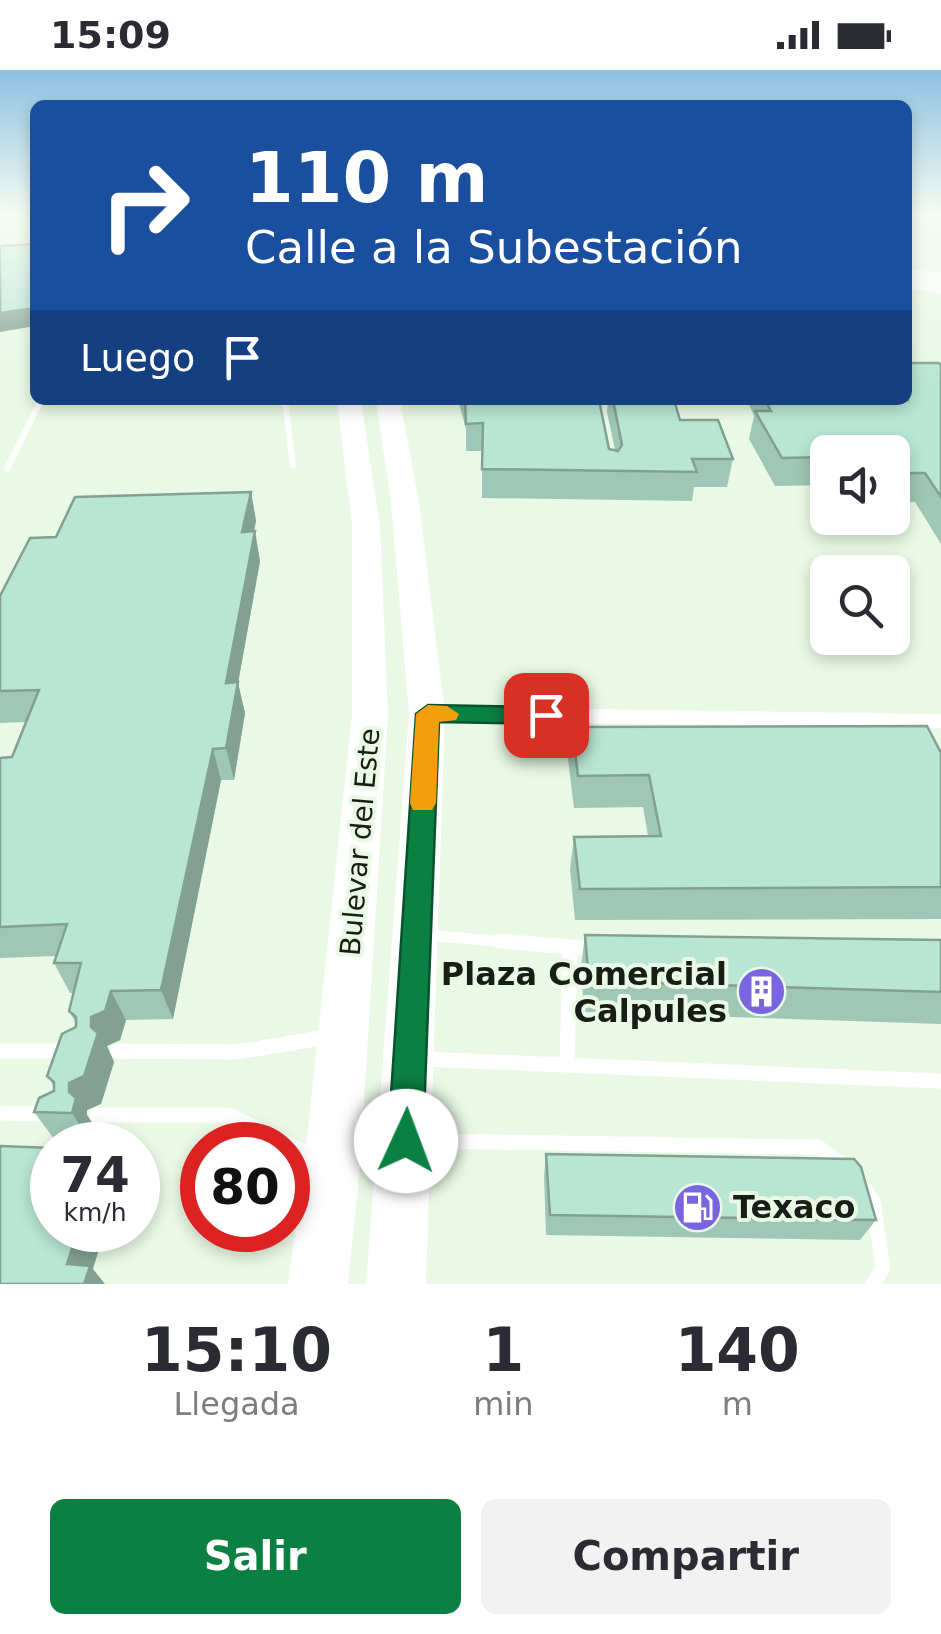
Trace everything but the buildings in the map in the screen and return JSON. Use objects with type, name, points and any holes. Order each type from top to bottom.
[{"type":"highway","points":[[912,285],[941,289]]},
{"type":"highway","name":"Bulevar del Este","points":[[318,1284],[332,1167],[370,714],[372,541],[366,526],[349,405]]},
{"type":"highway","points":[[367,405],[380,506],[372,541]]},
{"type":"highway","name":"Bulevar del Este","points":[[389,405],[405,502],[428,714],[396,1284]]},
{"type":"main road","points":[[912,274],[941,277]]},
{"type":"street","points":[[428,714],[941,721]]},
{"type":"lane","points":[[6,468],[39,405]]},
{"type":"lane","points":[[286,405],[293,466]]},
{"type":"lane","points":[[416,934],[609,949]]},
{"type":"lane","points":[[568,1064],[570,948]]},
{"type":"lane","points":[[117,1050],[236,1052],[344,1035]]},
{"type":"lane","points":[[0,1050],[82,1050]]},
{"type":"lane","points":[[409,1059],[941,1082]]},
{"type":"lane","points":[[0,1114],[62,1114]]},
{"type":"lane","points":[[97,1115],[229,1115],[332,1167]]},
{"type":"lane","points":[[406,1141],[818,1147],[851,1172],[873,1201],[883,1268],[873,1284]]},
{"type":"slow traffic","points":[[423,803],[428,714],[447,714]]},
{"type":"place","name":"Plaza Comercial Calpules","points":[[762,992]]},
{"type":"place","name":"Texaco","points":[[698,1207]]},
{"type":"route","points":[[406,1141],[428,714],[546,715]]}]
